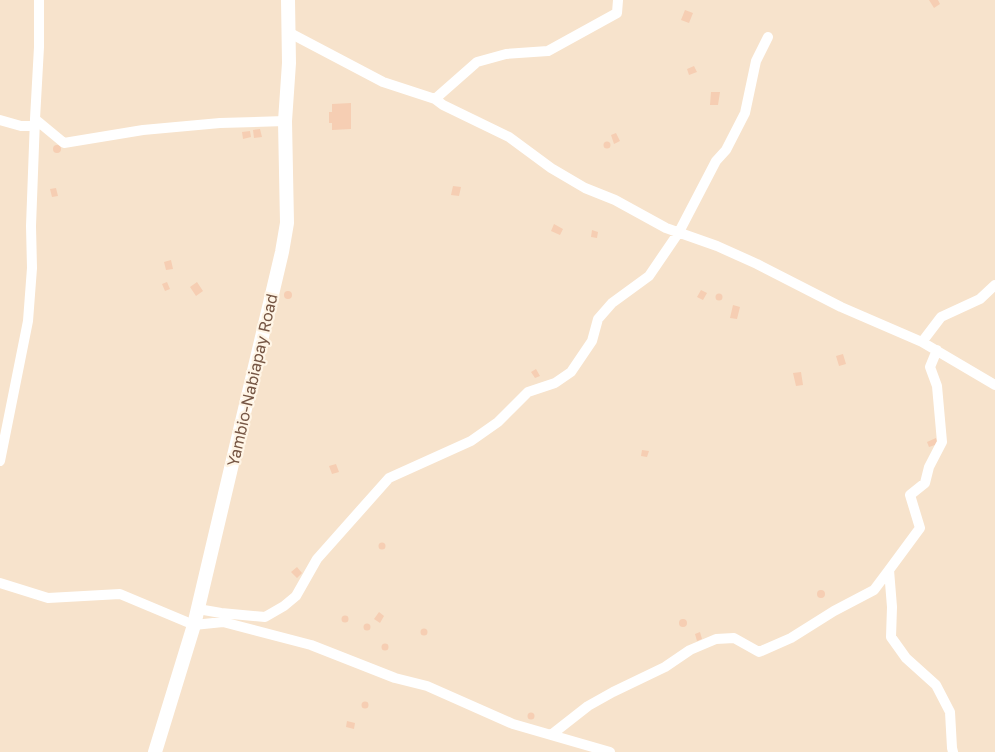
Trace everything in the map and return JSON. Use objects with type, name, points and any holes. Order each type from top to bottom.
[{"type":"main road","name":"Yambio-Nabiapay Road","points":[[155,752],[194,625],[287,224],[285,121],[289,63],[288,0]]},
{"type":"street","points":[[0,461],[28,321],[32,268],[31,226],[39,47],[39,0]]},
{"type":"street","points":[[435,100],[477,62],[506,54],[548,50],[617,12],[618,0]]},
{"type":"street","points":[[288,32],[383,82],[435,100],[508,137],[551,168],[585,188],[615,200],[666,228],[717,246],[749,260],[841,307],[922,342],[995,385]]},
{"type":"street","points":[[198,608],[221,613],[265,617],[284,606],[296,596],[317,559],[389,478],[471,441],[498,422],[528,392],[555,383],[571,372],[592,341],[598,319],[612,303],[649,276],[679,232],[716,161],[726,150],[745,113],[756,61],[768,37]]},
{"type":"street","points":[[0,120],[21,126],[35,122]]},
{"type":"street","points":[[35,122],[64,143],[143,130],[220,123],[285,121]]},
{"type":"street","points":[[922,342],[941,317],[980,299],[995,285]]},
{"type":"street","points":[[551,735],[588,706],[666,667],[690,650],[716,639],[734,638],[759,652],[791,638],[834,611],[874,590],[920,528],[910,495],[924,483],[929,467],[942,442],[937,386],[930,367],[937,350]]},
{"type":"street","points":[[890,570],[891,637],[906,658],[936,685],[950,712],[953,752]]},
{"type":"street","points":[[0,583],[48,598],[120,594],[194,625],[223,622],[311,645],[396,678],[428,686],[514,724],[610,752]]},
{"type":"shaded area","points":[[0,0],[995,0],[995,752],[0,752]]},
{"type":"building","points":[[929,0],[938,0],[940,4],[934,8]]},
{"type":"building","points":[[685,10],[693,13],[689,23],[681,20]]},
{"type":"building","points":[[694,66],[697,72],[689,75],[687,69]]},
{"type":"building","points":[[711,92],[720,92],[718,105],[710,105]]},
{"type":"building","points":[[351,103],[351,129],[332,130],[332,123],[329,123],[329,112],[332,112],[332,104]]},
{"type":"building","points":[[260,129],[262,137],[254,138],[253,130]]},
{"type":"building","points":[[250,131],[251,137],[243,139],[242,132]]},
{"type":"building","points":[[616,133],[620,141],[614,144],[611,135]]},
{"type":"building","points":[[607,141],[611,145],[607,149],[603,145]]},
{"type":"building","points":[[57,145],[61,149],[57,153],[53,149]]},
{"type":"building","points":[[453,186],[461,187],[459,196],[451,195]]},
{"type":"building","points":[[56,188],[58,196],[52,197],[50,189]]},
{"type":"building","points":[[554,224],[563,229],[560,235],[551,231]]},
{"type":"building","points":[[592,230],[598,232],[597,238],[591,237]]},
{"type":"building","points":[[171,260],[173,269],[166,270],[164,262]]},
{"type":"building","points":[[167,282],[170,289],[165,291],[162,284]]},
{"type":"building","points":[[197,282],[203,291],[196,296],[190,287]]},
{"type":"building","points":[[701,290],[707,293],[703,300],[697,297]]},
{"type":"building","points":[[288,291],[292,295],[288,299],[284,295]]},
{"type":"building","points":[[719,293],[723,297],[719,301],[715,297]]},
{"type":"building","points":[[733,305],[740,307],[737,319],[730,318]]},
{"type":"building","points":[[843,354],[846,364],[839,366],[836,356]]},
{"type":"building","points":[[536,369],[540,376],[535,378],[531,372]]},
{"type":"building","points":[[801,372],[803,385],[796,386],[793,373]]},
{"type":"building","points":[[936,438],[938,444],[929,447],[927,442]]},
{"type":"building","points":[[642,450],[649,451],[647,457],[641,456]]},
{"type":"building","points":[[336,464],[339,472],[332,474],[329,466]]},
{"type":"building","points":[[382,542],[386,546],[382,550],[378,546]]},
{"type":"building","points":[[297,567],[302,573],[297,578],[291,572]]},
{"type":"building","points":[[821,590],[825,594],[821,598],[817,594]]},
{"type":"building","points":[[379,612],[384,616],[380,623],[374,619]]},
{"type":"building","points":[[345,615],[349,619],[345,623],[341,619]]},
{"type":"building","points":[[683,619],[687,623],[683,627],[679,623]]},
{"type":"building","points":[[367,623],[371,627],[367,631],[363,627]]},
{"type":"building","points":[[424,628],[428,632],[424,636],[420,632]]},
{"type":"building","points":[[700,632],[702,639],[697,641],[695,634]]},
{"type":"building","points":[[385,643],[389,647],[385,651],[381,647]]},
{"type":"building","points":[[365,701],[369,705],[365,709],[361,705]]},
{"type":"building","points":[[531,712],[535,716],[531,720],[527,716]]},
{"type":"building","points":[[347,721],[355,723],[354,729],[346,727]]}]
